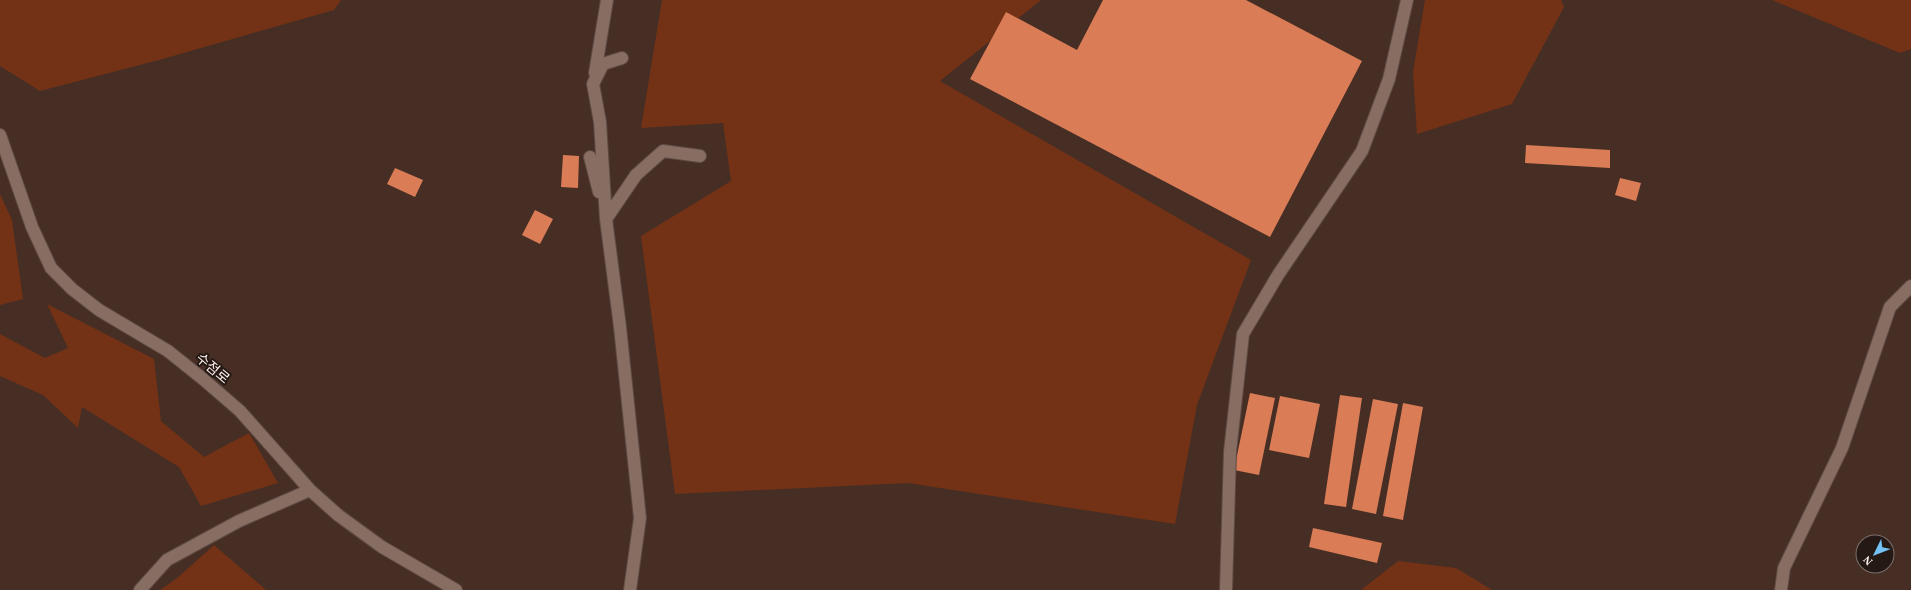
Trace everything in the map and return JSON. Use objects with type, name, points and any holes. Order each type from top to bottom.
[{"type":"main road","points":[[607,0],[593,84],[600,122],[606,219],[620,327],[640,518],[630,590]]},
{"type":"main road","points":[[1226,590],[1230,452],[1244,334],[1278,275],[1362,151],[1389,79],[1407,0]]},
{"type":"main road","points":[[593,84],[603,64],[622,58]]},
{"type":"main road","name":"수점로","points":[[0,135],[32,227],[51,268],[72,289],[99,310],[168,351],[235,406],[310,490],[338,514],[382,547],[456,590]]},
{"type":"main road","points":[[606,219],[636,175],[663,151],[700,156]]},
{"type":"main road","points":[[590,157],[606,219]]},
{"type":"main road","points":[[1781,590],[1784,568],[1842,448],[1890,306],[1911,286]]},
{"type":"main road","points":[[140,590],[167,560],[239,521],[310,490]]},
{"type":"shaded area","points":[[0,0],[341,0],[334,10],[159,60],[40,91],[0,66]]},
{"type":"shaded area","points":[[662,0],[1041,0],[940,81],[1251,260],[1197,405],[1175,524],[908,483],[675,494],[641,236],[731,181],[723,123],[641,128]]},
{"type":"shaded area","points":[[1425,0],[1561,0],[1564,7],[1512,104],[1417,134],[1413,72]]},
{"type":"shaded area","points":[[1772,0],[1911,0],[1911,49],[1900,53]]},
{"type":"shaded area","points":[[0,194],[12,220],[23,299],[0,305]]},
{"type":"shaded area","points":[[47,304],[154,359],[161,421],[204,457],[249,433],[278,483],[201,506],[179,467],[82,407],[78,428],[43,395],[0,376],[0,334],[45,358],[68,348]]},
{"type":"shaded area","points":[[214,545],[266,590],[160,590],[176,579]]},
{"type":"shaded area","points":[[1398,561],[1456,568],[1492,590],[1361,590]]},
{"type":"building","points":[[1103,0],[1246,0],[1362,61],[1270,237],[970,79],[1006,12],[1077,50]]},
{"type":"building","points":[[1526,145],[1610,150],[1610,168],[1525,163]]},
{"type":"building","points":[[563,155],[579,156],[578,188],[561,187]]},
{"type":"building","points":[[395,168],[423,180],[415,197],[387,184]]},
{"type":"building","points":[[1620,178],[1641,183],[1636,201],[1615,195]]},
{"type":"building","points":[[535,210],[553,219],[540,244],[522,235]]},
{"type":"building","points":[[1250,393],[1275,398],[1259,475],[1234,470]]},
{"type":"building","points":[[1340,395],[1362,398],[1346,507],[1324,504]]},
{"type":"building","points":[[1280,396],[1320,404],[1309,458],[1269,450]]},
{"type":"building","points":[[1373,399],[1398,404],[1376,514],[1352,509]]},
{"type":"building","points":[[1403,403],[1423,407],[1403,520],[1383,516]]},
{"type":"building","points":[[1313,528],[1382,543],[1377,563],[1309,547]]}]
